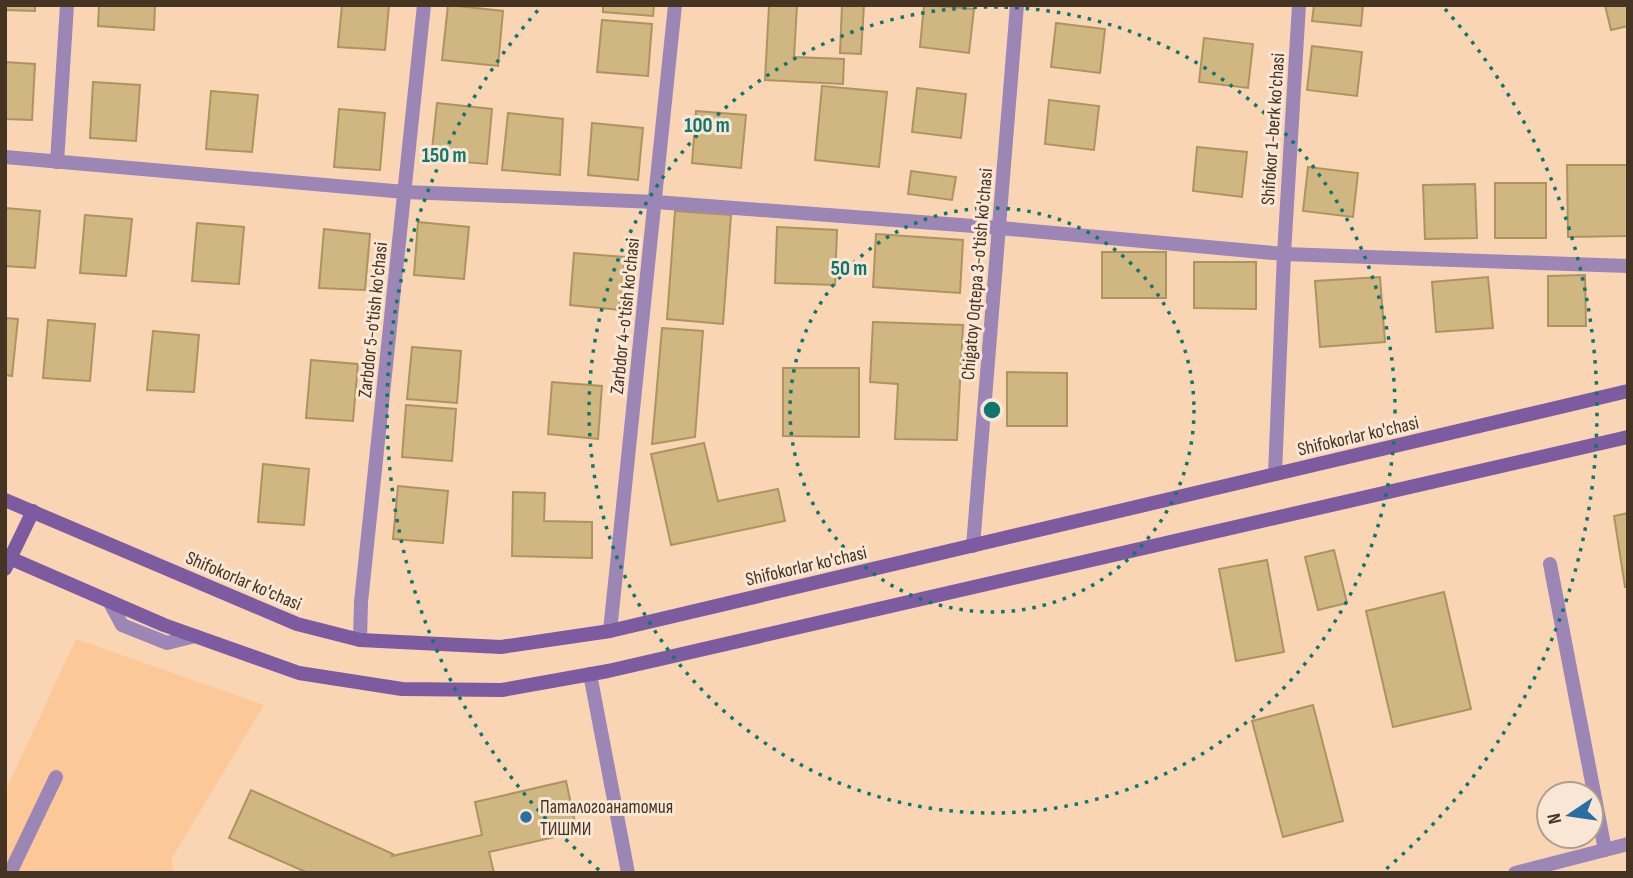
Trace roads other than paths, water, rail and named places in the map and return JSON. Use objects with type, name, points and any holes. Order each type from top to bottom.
[{"type":"main road","name":"Shifokorlar ko'chasi","points":[[5,499],[297,624],[360,640],[501,647],[610,631],[1628,391]]},
{"type":"main road","points":[[33,511],[7,561],[195,636],[299,673],[401,689],[502,690],[590,674],[1628,437]]},
{"type":"street","points":[[57,162],[67,5]]},
{"type":"street","name":"Zarbdor 5-o'tish ko'chasi","points":[[360,640],[361,602],[424,5]]},
{"type":"street","name":"Zarbdor 4-o'tish ko'chasi","points":[[610,631],[675,5]]},
{"type":"street","name":"Chigatoy Oqtepa 3-o'tish ko'chasi","points":[[973,546],[1017,5]]},
{"type":"street","name":"Shifokor 1-berk ko'chasi","points":[[1275,474],[1284,254],[1299,5]]},
{"type":"street","points":[[5,157],[405,192],[656,202],[1000,228],[1284,254],[1628,266]]},
{"type":"street","points":[[1550,564],[1592,780]]},
{"type":"street","points":[[590,674],[628,873]]},
{"type":"street","points":[[10,873],[56,777]]},
{"type":"street","points":[[1516,873],[1628,844]]},
{"type":"place","name":"Паталогоанатомия ТИШМИ","points":[[526,817]]}]
